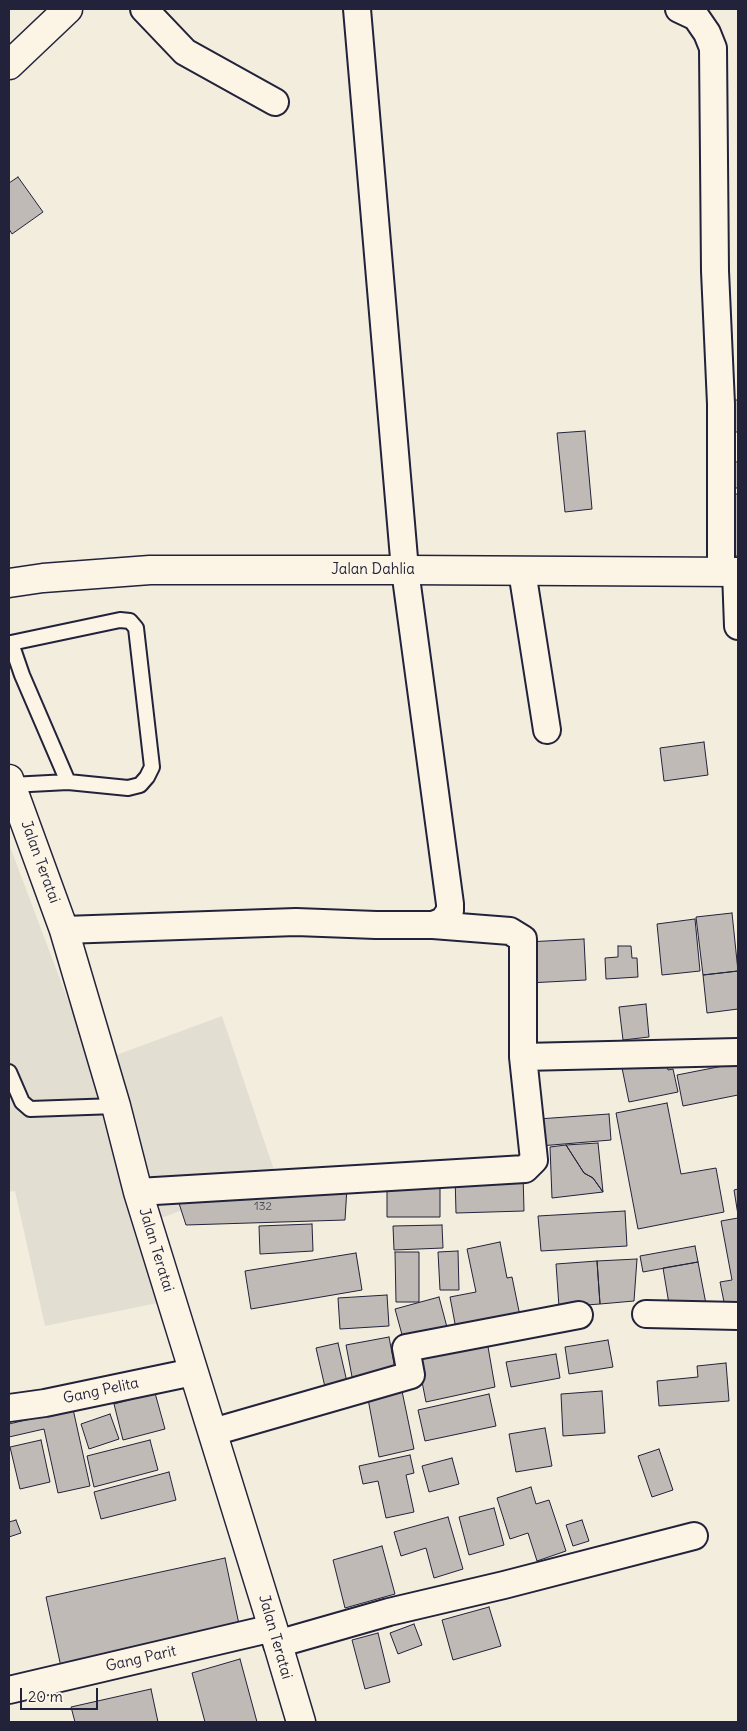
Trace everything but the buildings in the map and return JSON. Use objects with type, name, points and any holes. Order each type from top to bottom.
[{"type":"street","points":[[9,66],[68,9]]},
{"type":"street","points":[[144,9],[185,52],[275,102]]},
{"type":"street","points":[[357,9],[360,25],[405,570],[450,904],[450,911],[443,921],[433,924]]},
{"type":"street","points":[[679,9],[696,17],[713,48],[715,270],[721,404],[732,572],[738,626]]},
{"type":"street","name":"Jalan Dahlia","points":[[9,583],[43,578],[150,570],[732,572]]},
{"type":"street","points":[[522,570],[547,730]]},
{"type":"street","name":"Jalan Teratai","points":[[10,782],[64,930],[116,1106],[138,1192],[213,1432],[300,1722]]},
{"type":"street","points":[[64,930],[296,922],[376,926],[433,924],[510,930],[523,939],[523,1057],[534,1160],[525,1169],[138,1192]]},
{"type":"street","points":[[523,1057],[738,1052]]},
{"type":"street","points":[[646,1314],[738,1316]]},
{"type":"street","points":[[213,1432],[411,1375],[406,1348],[579,1315]]},
{"type":"street","name":"Gang Pelita","points":[[9,1408],[45,1403],[193,1372]]},
{"type":"street","name":"Gang Parit","points":[[9,1690],[389,1612],[504,1585],[694,1536]]},
{"type":"lane","points":[[10,782],[68,782],[128,788],[140,785],[147,777],[152,767],[136,628],[130,621],[120,620],[10,643],[68,782]]},
{"type":"lane","points":[[9,1072],[18,1096],[30,1109],[116,1106]]},
{"type":"shaded area","points":[[9,844],[92,1064],[222,1016],[276,1176],[150,1222],[177,1299],[45,1326],[15,1191],[9,1192]]}]
